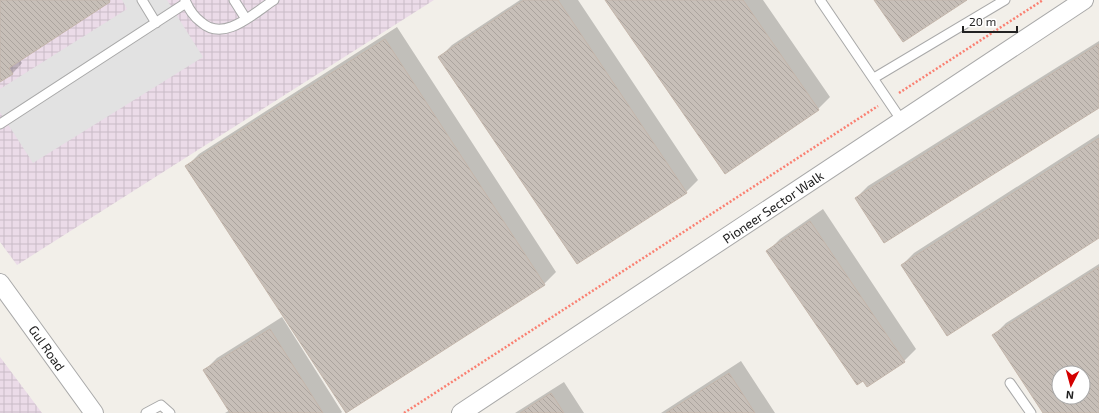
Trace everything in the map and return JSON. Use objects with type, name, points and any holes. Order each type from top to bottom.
[{"type":"street","name":"Pioneer Sector Walk","points":[[461,413],[1084,0]]},
{"type":"street","name":"Gul Road","points":[[0,283],[94,413]]},
{"type":"lane","points":[[142,0],[156,23]]},
{"type":"lane","points":[[234,0],[246,19]]},
{"type":"lane","points":[[0,124],[186,2],[193,16],[213,30],[222,30],[235,26],[274,0]]},
{"type":"lane","points":[[820,0],[902,121]]},
{"type":"lane","points":[[874,78],[1005,0]]},
{"type":"lane","points":[[1010,383],[1031,413]]},
{"type":"lane","points":[[146,413],[161,405],[170,413]]},
{"type":"path","points":[[404,413],[1043,0]]},
{"type":"shaded area","points":[[0,0],[434,0],[17,265],[0,242]]},
{"type":"shaded area","points":[[122,0],[167,0],[203,57],[33,163],[0,112],[0,89],[127,9]]},
{"type":"shaded area","points":[[0,357],[42,413],[0,413]]},
{"type":"building","points":[[0,0],[109,0],[110,2],[9,68],[13,74],[0,82]]},
{"type":"building","points":[[524,0],[558,0],[687,193],[577,264],[438,57]]},
{"type":"building","points":[[605,0],[743,0],[819,110],[725,174]]},
{"type":"building","points":[[874,0],[967,0],[903,42]]},
{"type":"building","points":[[385,39],[545,285],[346,413],[185,166]]},
{"type":"building","points":[[1099,44],[1099,108],[884,243],[855,198]]},
{"type":"building","points":[[1099,138],[1099,238],[947,336],[901,265]]},
{"type":"building","points":[[810,221],[905,362],[867,387],[863,381],[857,385],[766,251]]},
{"type":"building","points":[[1099,267],[1099,413],[1043,413],[992,335]]},
{"type":"building","points":[[270,329],[323,413],[230,413],[203,370]]},
{"type":"building","points":[[729,373],[755,413],[666,413]]},
{"type":"building","points":[[551,393],[564,413],[520,413]]}]
